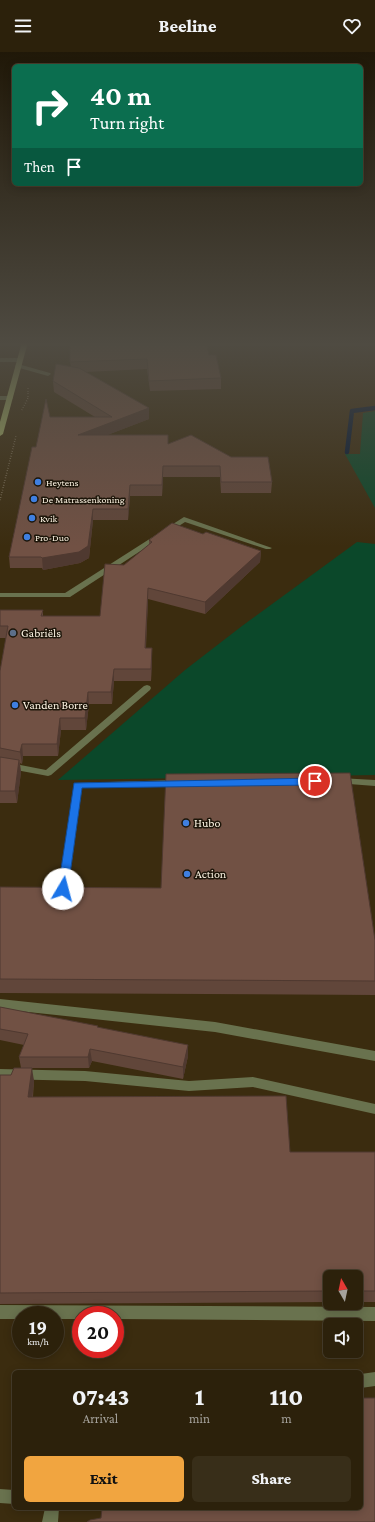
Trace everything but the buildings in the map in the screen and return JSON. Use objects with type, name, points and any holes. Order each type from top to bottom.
[{"type":"main road","points":[[0,434],[6,411]]},
{"type":"lane","points":[[0,595],[68,595],[184,519],[268,548]]},
{"type":"lane","points":[[0,764],[48,773],[147,688]]},
{"type":"lane","points":[[331,781],[375,783]]},
{"type":"lane","points":[[47,889],[63,889],[78,785],[188,783]]},
{"type":"lane","points":[[0,1004],[215,1027],[375,1056]]},
{"type":"lane","points":[[0,1074],[85,1076],[189,1086],[253,1082],[375,1109]]},
{"type":"lane","points":[[0,1312],[375,1314]]},
{"type":"lane","points":[[363,1381],[375,1379]]},
{"type":"lane","points":[[0,1496],[12,1497]]},
{"type":"lane","points":[[50,1522],[52,1510]]},
{"type":"path","points":[[0,500],[16,434]]},
{"type":"green space","points":[[375,411],[375,508],[345,454],[360,454],[363,413]]},
{"type":"green space","points":[[357,542],[375,544],[375,775],[58,780],[185,670],[242,626]]},
{"type":"waterway","points":[[347,452],[352,411],[355,411]]},
{"type":"place","name":"Heytens","points":[[38,482]]},
{"type":"place","name":"De Matrassenkoning","points":[[34,499]]},
{"type":"place","name":"Kvik","points":[[32,518]]},
{"type":"place","name":"Pro-Duo","points":[[27,537]]},
{"type":"place","name":"Gabriëls","points":[[13,633]]},
{"type":"place","name":"Vanden Borre","points":[[15,705]]},
{"type":"place","name":"Hubo","points":[[186,823]]},
{"type":"place","name":"Action","points":[[187,874]]},
{"type":"route","points":[[63,889],[78,785],[315,781]]}]
